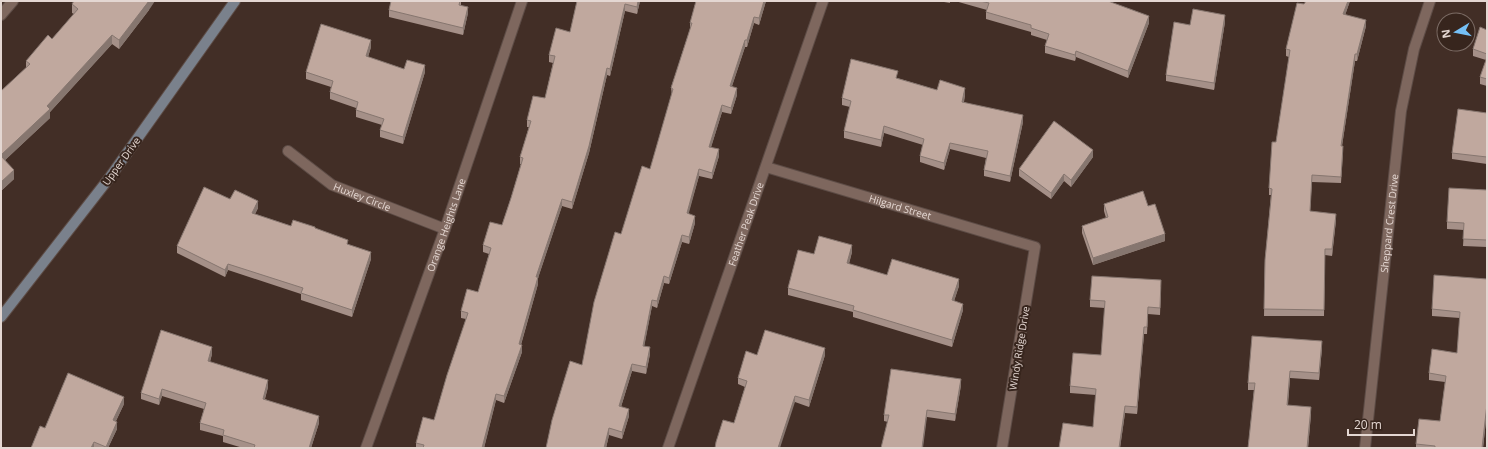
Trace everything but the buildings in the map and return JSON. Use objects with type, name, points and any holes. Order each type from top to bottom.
[{"type":"main road","name":"Upper Drive","points":[[1,317],[110,177],[235,1]]},
{"type":"street","points":[[1,15],[13,1]]},
{"type":"street","name":"Orange Heights Lane","points":[[366,448],[444,229],[522,1]]},
{"type":"street","name":"Feather Peak Drive","points":[[668,448],[823,1]]},
{"type":"street","name":"Sheppard Crest Drive","points":[[1365,448],[1401,111],[1414,49],[1430,1]]},
{"type":"street","name":"Huxley Circle","points":[[288,151],[332,185],[444,229]]},
{"type":"street","name":"Hilgard Street","points":[[766,167],[1035,247]]},
{"type":"street","name":"Windy Ridge Drive","points":[[1002,448],[1035,247]]}]
